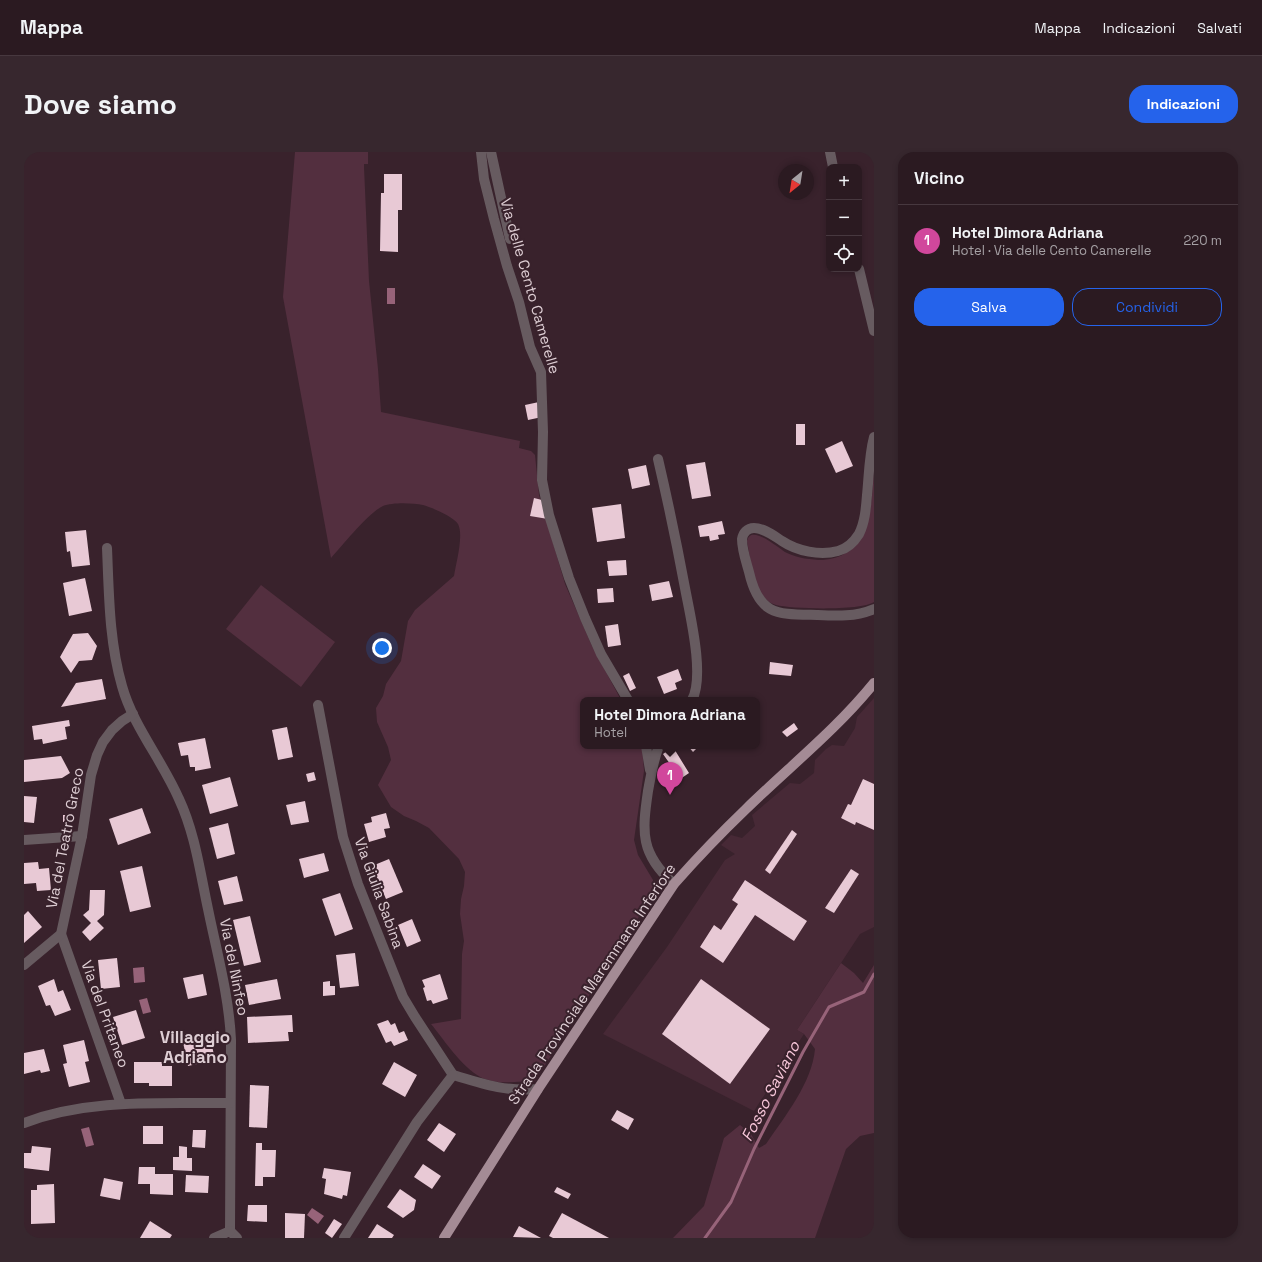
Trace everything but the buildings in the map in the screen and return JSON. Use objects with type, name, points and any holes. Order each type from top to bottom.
[{"type":"main road","name":"Strada Provinciale Maremmana Inferiore","points":[[444,1238],[538,1089],[674,884],[699,855],[746,808],[817,745],[874,684]]},
{"type":"street","name":"Via delle Cento Camerelle","points":[[481,152],[484,175],[494,219],[507,266],[521,308],[530,347],[541,372],[543,432],[542,480],[549,515],[569,578],[587,624],[601,654],[626,697]]},
{"type":"street","name":"Via delle Cento Camerelle","points":[[491,152],[510,239]]},
{"type":"street","points":[[830,152],[832,164]]},
{"type":"street","points":[[859,272],[874,331]]},
{"type":"street","points":[[874,438],[871,452],[864,521],[859,534],[848,546],[842,550],[829,553],[806,551],[788,545],[764,531],[755,528],[744,532],[742,539],[753,589],[760,600],[771,609],[779,613],[789,614],[845,616],[861,614],[874,609]]},
{"type":"street","points":[[658,459],[677,544],[694,636],[697,682],[693,697]]},
{"type":"street","name":"Via del Ninfeo","points":[[107,548],[114,652],[122,687],[133,714],[177,794],[186,817],[194,843],[228,1010],[231,1040],[230,1103],[234,1235]]},
{"type":"street","name":"Via Giulia Sabina","points":[[318,705],[341,827],[353,872],[403,997],[453,1075]]},
{"type":"street","name":"Via del Teatro Greco","points":[[61,934],[82,836],[90,780],[99,751],[103,742],[112,730],[133,714]]},
{"type":"street","points":[[646,749],[651,776]]},
{"type":"street","points":[[658,749],[652,764],[644,830],[647,847],[651,858],[658,868],[674,884]]},
{"type":"street","points":[[24,840],[82,836]]},
{"type":"street","points":[[24,965],[61,934]]},
{"type":"street","name":"Via del Pritaneo","points":[[61,934],[121,1104]]},
{"type":"street","points":[[344,1238],[414,1126],[453,1075],[500,1089],[517,1091],[538,1089]]},
{"type":"street","points":[[24,1123],[62,1111],[93,1106],[121,1104],[230,1103]]},
{"type":"street","points":[[217,1237],[234,1235]]},
{"type":"shaded area","points":[[295,152],[368,152],[368,164],[364,164],[364,167],[369,281],[381,412],[520,441],[519,448],[531,451],[535,455],[539,495],[565,584],[592,646],[619,697],[580,697],[580,749],[642,749],[644,771],[634,840],[638,855],[653,880],[652,896],[535,1081],[497,1082],[485,1079],[470,1070],[463,1063],[431,1024],[461,1019],[462,954],[464,941],[460,914],[465,872],[459,859],[429,828],[404,816],[391,807],[378,785],[391,760],[388,747],[377,722],[376,708],[383,696],[386,684],[401,661],[408,621],[415,610],[454,576],[460,542],[460,529],[456,521],[452,518],[427,506],[409,503],[387,505],[370,515],[331,558],[283,297]]},
{"type":"shaded area","points":[[387,288],[395,288],[395,304],[387,304]]},
{"type":"shaded area","points":[[874,475],[874,602],[855,607],[811,608],[776,605],[768,601],[757,587],[754,580],[747,541],[750,536],[759,536],[787,553],[814,560],[830,559],[846,553],[854,545],[867,525]]},
{"type":"shaded area","points":[[261,585],[335,642],[301,687],[226,629]]},
{"type":"shaded area","points":[[874,698],[874,927],[860,934],[797,1030],[804,1034],[754,1111],[603,1034],[667,947],[725,860],[735,854],[721,845],[731,835],[742,838],[755,826],[752,815],[790,783],[800,784],[814,773],[815,760],[826,749],[832,745],[844,746],[855,728],[857,717]]},
{"type":"shaded area","points":[[841,963],[854,973],[863,983],[874,965],[874,1133],[860,1136],[846,1149],[815,1238],[673,1238],[704,1206],[724,1138],[740,1125],[751,1134],[759,1148],[766,1144],[789,1111],[809,1074],[815,1049],[804,1034],[797,1030]]},
{"type":"shaded area","points":[[144,967],[145,982],[134,983],[133,968]]},
{"type":"shaded area","points":[[147,998],[151,1012],[143,1014],[139,1000]]},
{"type":"shaded area","points":[[89,1127],[94,1145],[86,1147],[81,1129]]},
{"type":"shaded area","points":[[312,1208],[324,1216],[318,1224],[307,1215]]},
{"type":"waterway","name":"Fosso Saviano","points":[[705,1238],[731,1202],[754,1149],[803,1052],[829,1007],[864,992],[874,974]]},
{"type":"place","name":"Hotel Dimora Adriana","points":[[670,795]]},
{"type":"district","name":"Villaggio Adriano","points":[[195,1047]]}]
